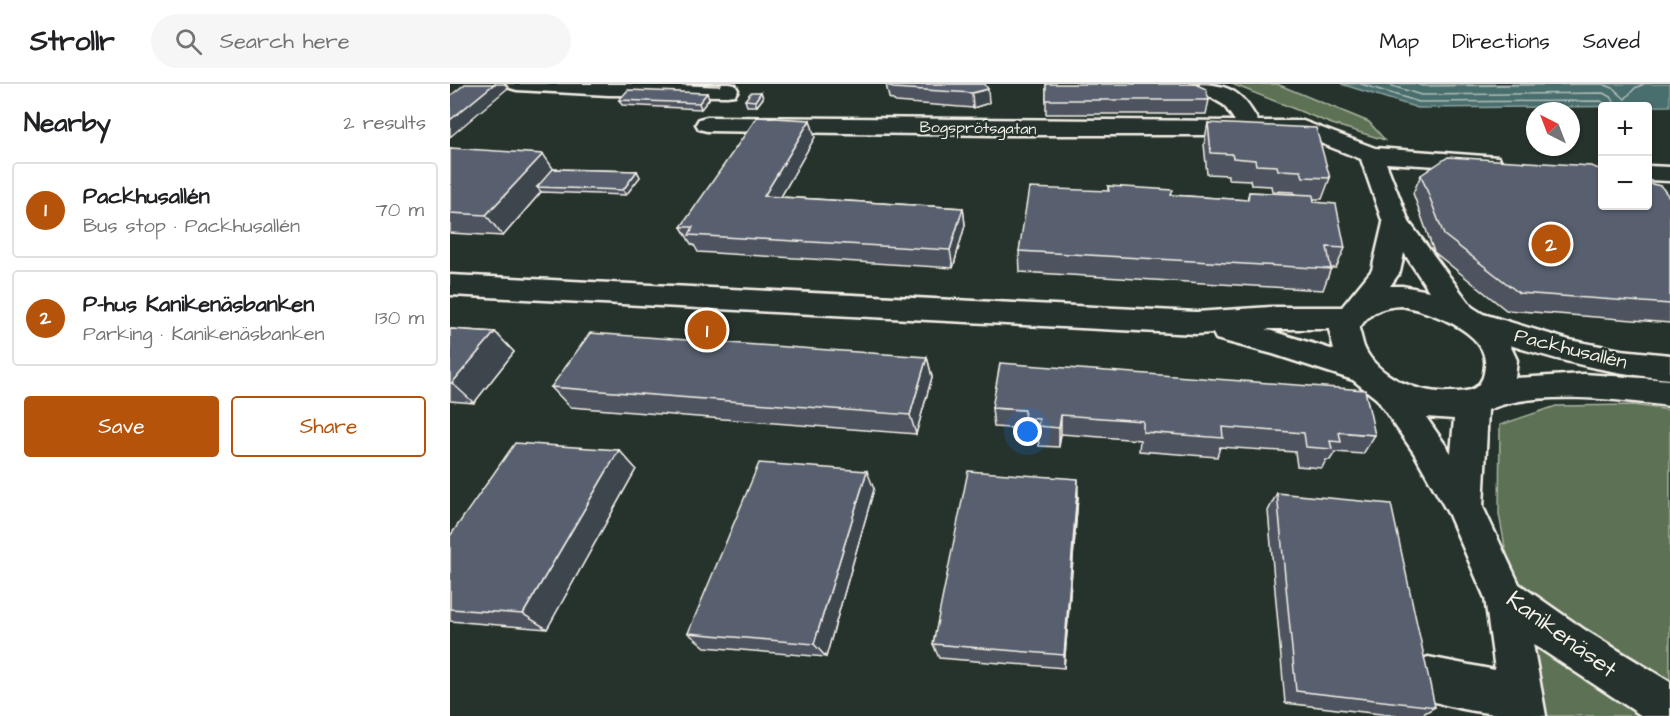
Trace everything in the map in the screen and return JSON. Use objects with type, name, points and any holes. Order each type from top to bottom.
[{"type":"street","points":[[517,84],[608,89],[727,90]]},
{"type":"street","points":[[1202,84],[1233,99],[1243,111],[1250,129]]},
{"type":"street","name":"Bogsprötsgatan","points":[[707,124],[1303,128],[1371,155],[1509,163]]},
{"type":"street","points":[[1196,323],[1276,343],[1361,370],[1389,391],[1425,404],[1461,406],[1480,399],[1499,381],[1502,363],[1495,344],[1467,317],[1396,223],[1371,155]]},
{"type":"street","points":[[1652,173],[1670,174]]},
{"type":"street","points":[[1361,370],[1346,345],[1344,329],[1386,272],[1396,223]]},
{"type":"street","points":[[450,285],[1196,323],[1356,312],[1381,297],[1406,296],[1433,301],[1467,317]]},
{"type":"street","name":"Packhusallén","points":[[1467,317],[1569,352],[1621,362],[1670,367]]},
{"type":"street","name":"Packhusallén","points":[[1480,399],[1554,387],[1616,388],[1670,393]]},
{"type":"street","name":"Kanikenäset","points":[[1389,391],[1426,442],[1464,507],[1505,598],[1570,645],[1670,708]]},
{"type":"street","name":"Kanikenäset","points":[[1464,507],[1480,399]]},
{"type":"street","points":[[1428,679],[1476,690],[1522,705],[1505,598]]},
{"type":"green space","points":[[1232,84],[1277,84],[1369,122],[1385,140],[1332,124]]},
{"type":"green space","points":[[1633,405],[1670,410],[1670,716],[1536,716],[1499,514],[1500,425],[1556,406]]},
{"type":"water","points":[[1341,84],[1670,84],[1670,106],[1652,106],[1652,102],[1598,102],[1598,107],[1580,107],[1580,102],[1526,102],[1526,107],[1418,108]]},
{"type":"building","points":[[465,84],[494,84],[450,120],[450,96]]},
{"type":"building","points":[[886,84],[985,84],[988,89],[972,93],[893,88]]},
{"type":"building","points":[[1046,84],[1195,84],[1206,89],[1209,100],[1046,100]]},
{"type":"building","points":[[628,90],[707,93],[699,103],[619,100]]},
{"type":"building","points":[[751,92],[761,92],[755,101],[745,100]]},
{"type":"building","points":[[757,117],[810,120],[764,196],[963,208],[950,250],[689,235],[693,227],[681,227]]},
{"type":"building","points":[[1208,123],[1316,128],[1330,178],[1303,177],[1301,171],[1278,170],[1277,166],[1256,165],[1255,160],[1233,158],[1232,154],[1211,153]]},
{"type":"building","points":[[450,148],[543,154],[486,215],[450,213]]},
{"type":"building","points":[[1448,157],[1591,166],[1598,169],[1598,210],[1652,210],[1652,184],[1661,186],[1670,198],[1670,304],[1519,293],[1444,235],[1421,175]]},
{"type":"building","points":[[553,169],[637,171],[623,190],[537,187]]},
{"type":"building","points":[[1108,186],[1173,190],[1171,195],[1248,200],[1249,192],[1313,195],[1314,202],[1336,204],[1345,248],[1327,247],[1331,269],[1019,251],[1029,188],[1109,191]]},
{"type":"building","points":[[450,329],[495,332],[452,383],[450,383]]},
{"type":"building","points":[[590,333],[927,357],[910,415],[551,387]]},
{"type":"building","points":[[1000,363],[1365,390],[1375,435],[1339,432],[1341,442],[1330,441],[1332,449],[1306,447],[1304,433],[1222,427],[1223,438],[1143,432],[1143,421],[1061,415],[1059,428],[1038,426],[1039,419],[1024,418],[1025,410],[992,408]]},
{"type":"building","points":[[515,443],[619,450],[523,614],[450,609],[450,536]]},
{"type":"building","points":[[759,463],[867,471],[814,644],[688,633]]},
{"type":"building","points":[[968,471],[1078,479],[1064,655],[933,644]]},
{"type":"building","points":[[1277,493],[1391,504],[1435,707],[1296,691]]},
{"type":"place","name":"P-hus Kanikenäsbanken","points":[[1551,244]]},
{"type":"place","name":"Packhusallén","points":[[707,330]]}]
